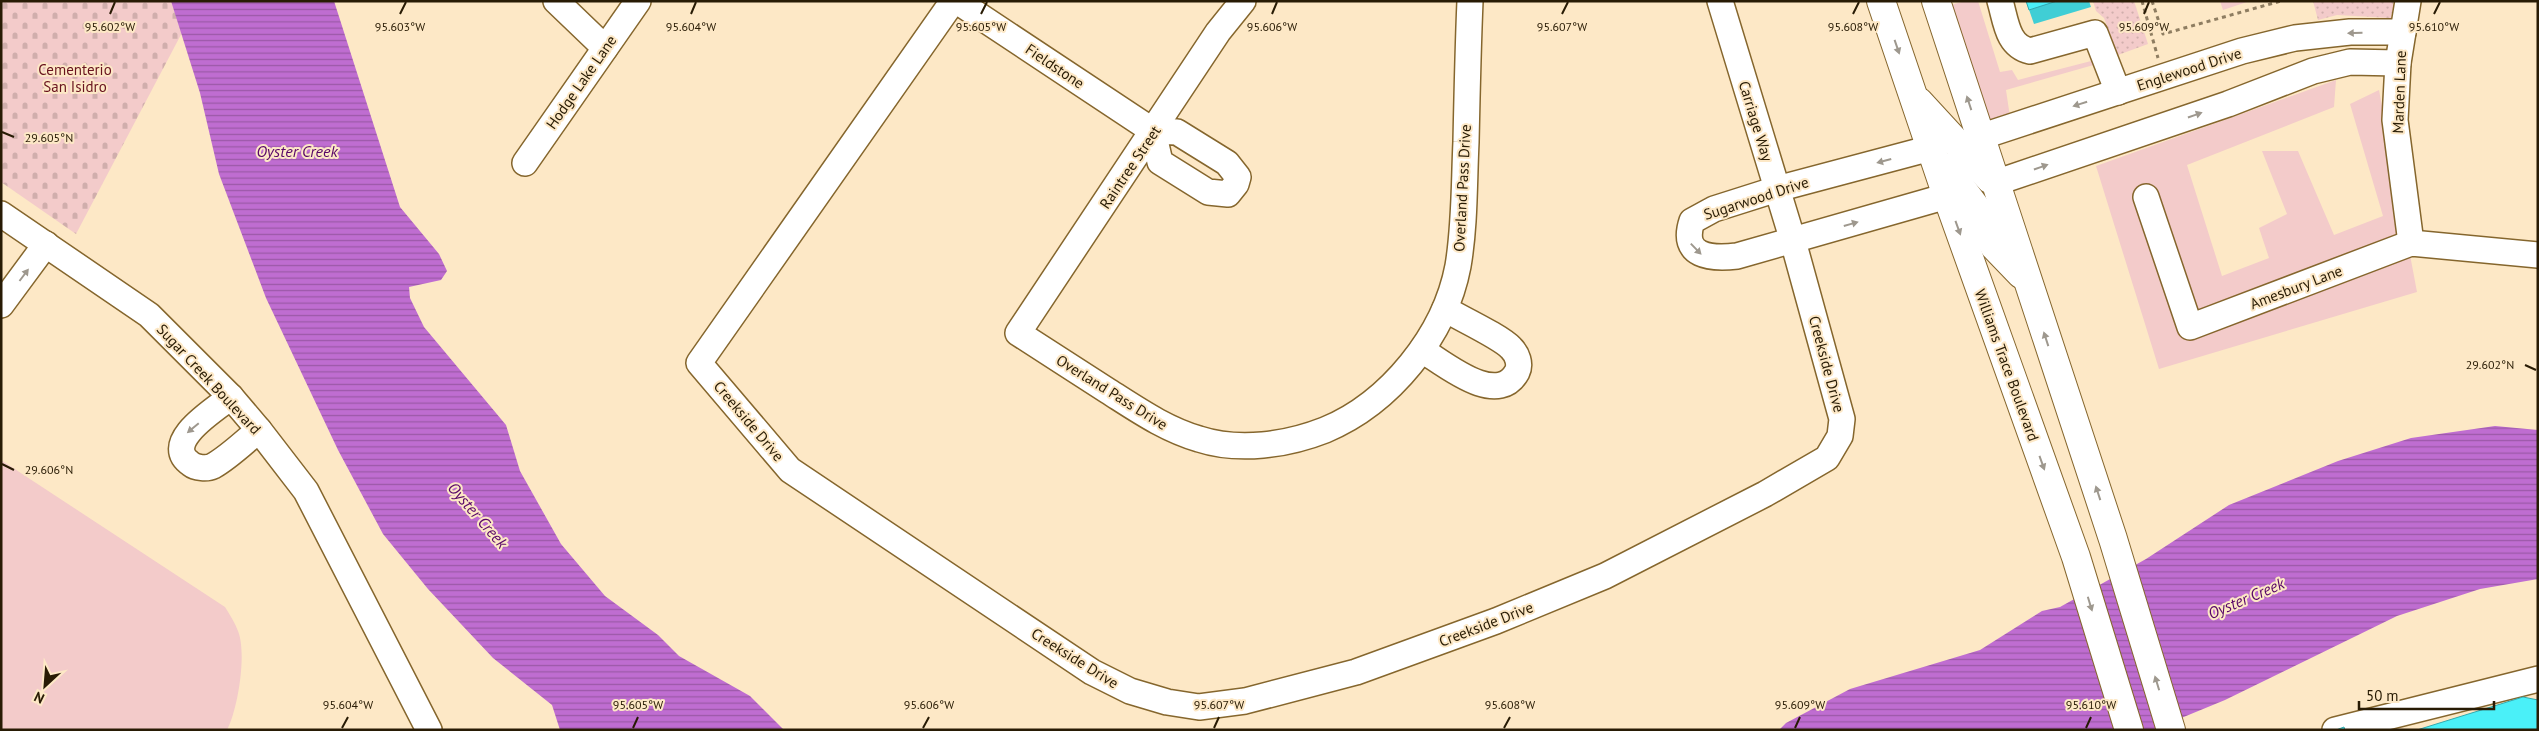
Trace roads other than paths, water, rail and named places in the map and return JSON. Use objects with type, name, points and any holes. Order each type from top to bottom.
[{"type":"main road","name":"Williams Trace Boulevard","points":[[1881,1],[1947,196],[2076,557],[2129,730]]},
{"type":"main road","points":[[1937,1],[2027,281],[2113,539],[2171,730]]},
{"type":"main road","points":[[1913,96],[1995,183]]},
{"type":"main road","points":[[1931,148],[1977,209],[1994,246],[2027,281]]},
{"type":"street","points":[[556,1],[605,48]]},
{"type":"street","name":"Hodge Lake Lane","points":[[525,163],[638,1]]},
{"type":"street","name":"Creekside Drive","points":[[953,1],[699,363],[790,470],[1092,672],[1130,691],[1167,702],[1199,707],[1245,701],[1356,672],[1496,621],[1605,576],[1765,494],[1827,458],[1840,436],[1842,419],[1793,241]]},
{"type":"street","name":"Fieldstone","points":[[957,1],[1154,132]]},
{"type":"street","name":"Raintree Street","points":[[1018,333],[1154,132],[1218,32],[1243,1]]},
{"type":"street","name":"Overland Pass Drive","points":[[1018,333],[1163,426],[1201,440],[1263,445],[1301,439],[1342,422],[1372,402],[1397,379],[1422,350],[1445,309],[1457,267],[1463,223],[1470,1]]},
{"type":"street","name":"Carriage Way","points":[[1720,1],[1793,241]]},
{"type":"street","points":[[2000,1],[2012,41],[2022,50],[2030,52],[2095,33],[2118,92]]},
{"type":"street","name":"Marden Lane","points":[[2408,1],[2398,63],[2395,120],[2411,243]]},
{"type":"street","name":"Englewood Drive","points":[[1980,136],[2242,51],[2295,38],[2350,32],[2403,32]]},
{"type":"street","points":[[1995,183],[2228,104],[2313,71],[2350,62],[2398,63]]},
{"type":"street","name":"Sugarwood Drive","points":[[1931,148],[1777,190],[1701,214],[1692,221],[1688,231],[1690,241],[1704,256],[1715,259],[1737,256],[1947,196]]},
{"type":"street","name":"Amesbury Lane","points":[[2146,198],[2190,327],[2411,243],[2538,255]]},
{"type":"street","name":"Sugar Creek Boulevard","points":[[3,219],[46,244],[149,316],[231,396],[306,491],[429,730]]},
{"type":"street","points":[[1,305],[46,244]]},
{"type":"street","points":[[1422,350],[1482,386],[1500,386],[1512,380],[1518,369],[1518,357],[1510,347],[1445,309]]},
{"type":"street","points":[[231,396],[186,435],[180,448],[183,459],[195,467],[211,467],[259,430]]},
{"type":"street","points":[[2335,730],[2360,727],[2538,679]]},
{"type":"water","name":"Oyster Creek","points":[[171,1],[334,1],[400,207],[439,254],[447,271],[441,280],[409,287],[410,298],[424,327],[506,425],[520,471],[561,544],[605,596],[658,635],[679,656],[750,696],[784,730],[560,730],[552,705],[493,658],[428,589],[383,534],[338,450],[266,298],[219,174],[200,93]]},
{"type":"water","name":"Oyster Creek","points":[[2495,426],[2538,430],[2538,579],[2480,589],[2397,616],[2225,700],[2152,730],[1779,730],[1786,723],[1850,689],[1980,650],[2042,611],[2060,607],[2146,559],[2229,505],[2338,461],[2411,438]]},
{"type":"park label","name":"Cementerio San Isidro","points":[[75,78]]}]
